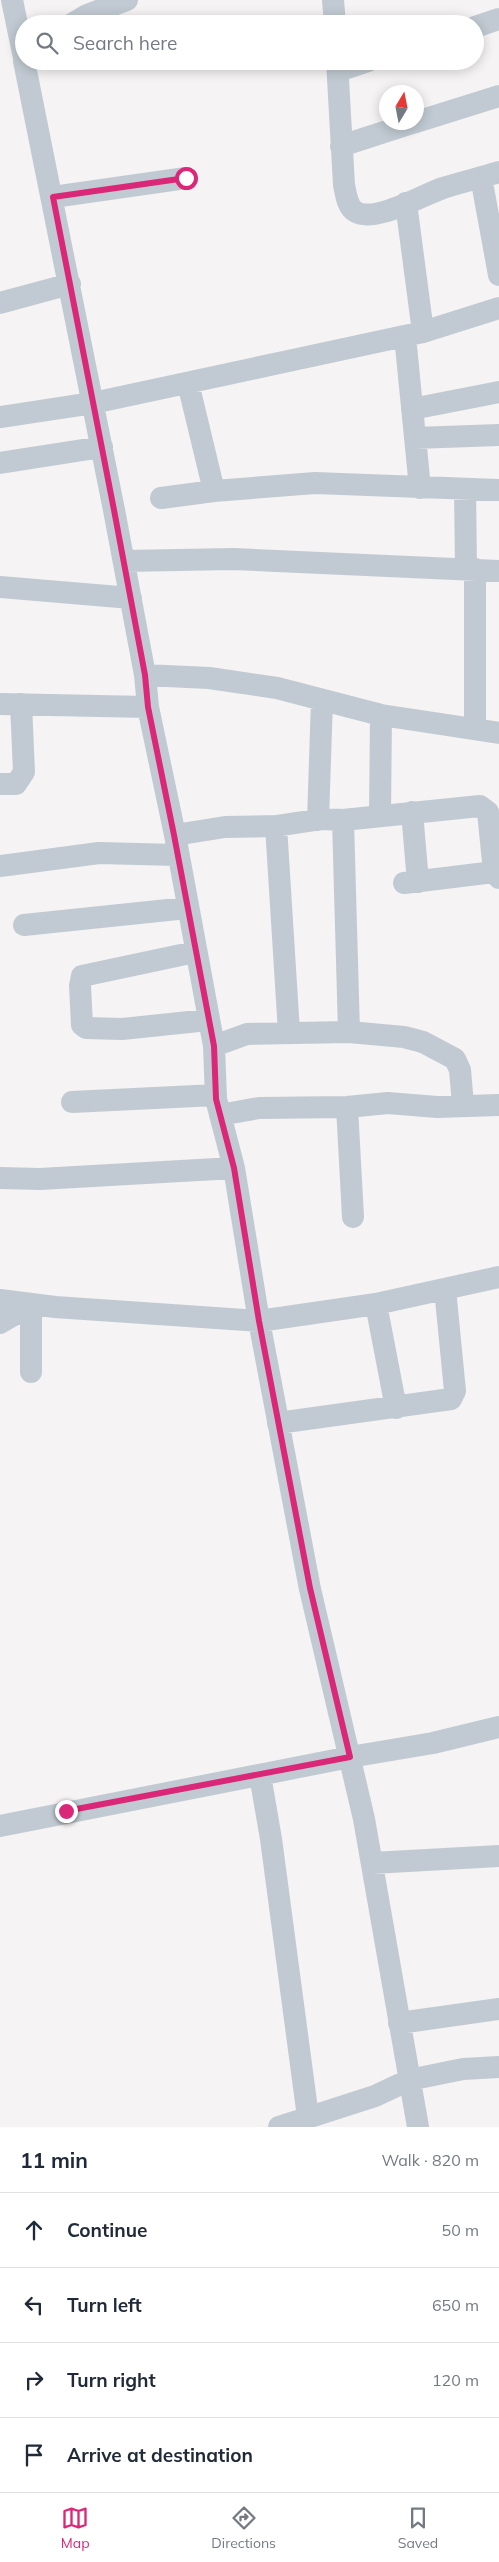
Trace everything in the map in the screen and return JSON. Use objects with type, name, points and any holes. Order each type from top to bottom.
[{"type":"street","points":[[12,0],[15,15]]},
{"type":"street","points":[[86,15],[127,0]]},
{"type":"street","points":[[333,0],[334,15]]},
{"type":"street","points":[[484,24],[499,19]]},
{"type":"street","points":[[27,70],[131,598],[145,675],[148,707],[214,1046],[218,1105],[234,1168],[278,1423],[310,1588],[350,1757],[372,1864],[418,2127]]},
{"type":"street","points":[[337,70],[341,146],[347,200],[355,212],[364,215],[386,211],[441,189],[490,175],[499,275]]},
{"type":"street","points":[[424,119],[499,96]]},
{"type":"street","points":[[341,146],[391,130]]},
{"type":"street","points":[[53,197],[186,178]]},
{"type":"street","points":[[406,203],[414,334],[412,409],[420,488]]},
{"type":"street","points":[[0,303],[70,284]]},
{"type":"street","points":[[0,417],[93,403],[414,334],[499,308]]},
{"type":"street","points":[[188,383],[214,491]]},
{"type":"street","points":[[412,409],[499,392]]},
{"type":"street","points":[[415,438],[499,435]]},
{"type":"street","points":[[0,463],[102,447]]},
{"type":"street","points":[[161,498],[214,491],[315,483],[499,490]]},
{"type":"street","points":[[464,489],[471,569],[475,729]]},
{"type":"street","points":[[124,561],[234,559],[499,571]]},
{"type":"street","points":[[0,587],[131,598]]},
{"type":"street","points":[[145,675],[219,680],[277,688],[381,716],[499,733]]},
{"type":"street","points":[[318,820],[322,700]]},
{"type":"street","points":[[0,784],[16,784],[24,772],[10,704],[148,707]]},
{"type":"street","points":[[380,815],[381,716]]},
{"type":"street","points":[[0,866],[176,845],[225,827],[276,826],[318,820],[343,820],[380,815],[412,812],[480,806],[488,812],[497,875],[411,882],[412,812]]},
{"type":"street","points":[[343,820],[349,1032]]},
{"type":"street","points":[[276,826],[290,1032]]},
{"type":"street","points":[[24,925],[187,908]]},
{"type":"street","points":[[195,952],[82,976],[80,986],[82,1025],[86,1028],[122,1029],[208,1020]]},
{"type":"street","points":[[214,1046],[247,1034],[349,1032],[404,1037],[422,1042],[456,1059],[460,1070],[463,1105]]},
{"type":"street","points":[[72,1102],[218,1105],[259,1108],[347,1107],[388,1103],[437,1107],[499,1105]]},
{"type":"street","points":[[347,1107],[353,1218]]},
{"type":"street","points":[[0,1178],[40,1179],[234,1168]]},
{"type":"street","points":[[0,1300],[31,1305],[259,1321],[376,1304],[499,1277]]},
{"type":"street","points":[[278,1423],[441,1402],[450,1399],[456,1391],[445,1289]]},
{"type":"street","points":[[376,1304],[396,1408]]},
{"type":"street","points":[[0,1323],[31,1305]]},
{"type":"street","points":[[31,1305],[31,1372]]},
{"type":"street","points":[[0,1826],[350,1757],[433,1743],[499,1727]]},
{"type":"street","points":[[260,1775],[271,1839],[308,2117]]},
{"type":"street","points":[[372,1864],[499,1856]]},
{"type":"street","points":[[399,2024],[499,2009]]},
{"type":"street","points":[[279,2127],[375,2096],[409,2080],[463,2069],[499,2066]]},
{"type":"route","points":[[66,1811],[350,1757],[310,1588],[259,1321],[234,1168],[216,1099],[214,1046],[148,707],[145,675],[137,640],[131,598],[53,197],[186,178]]}]
